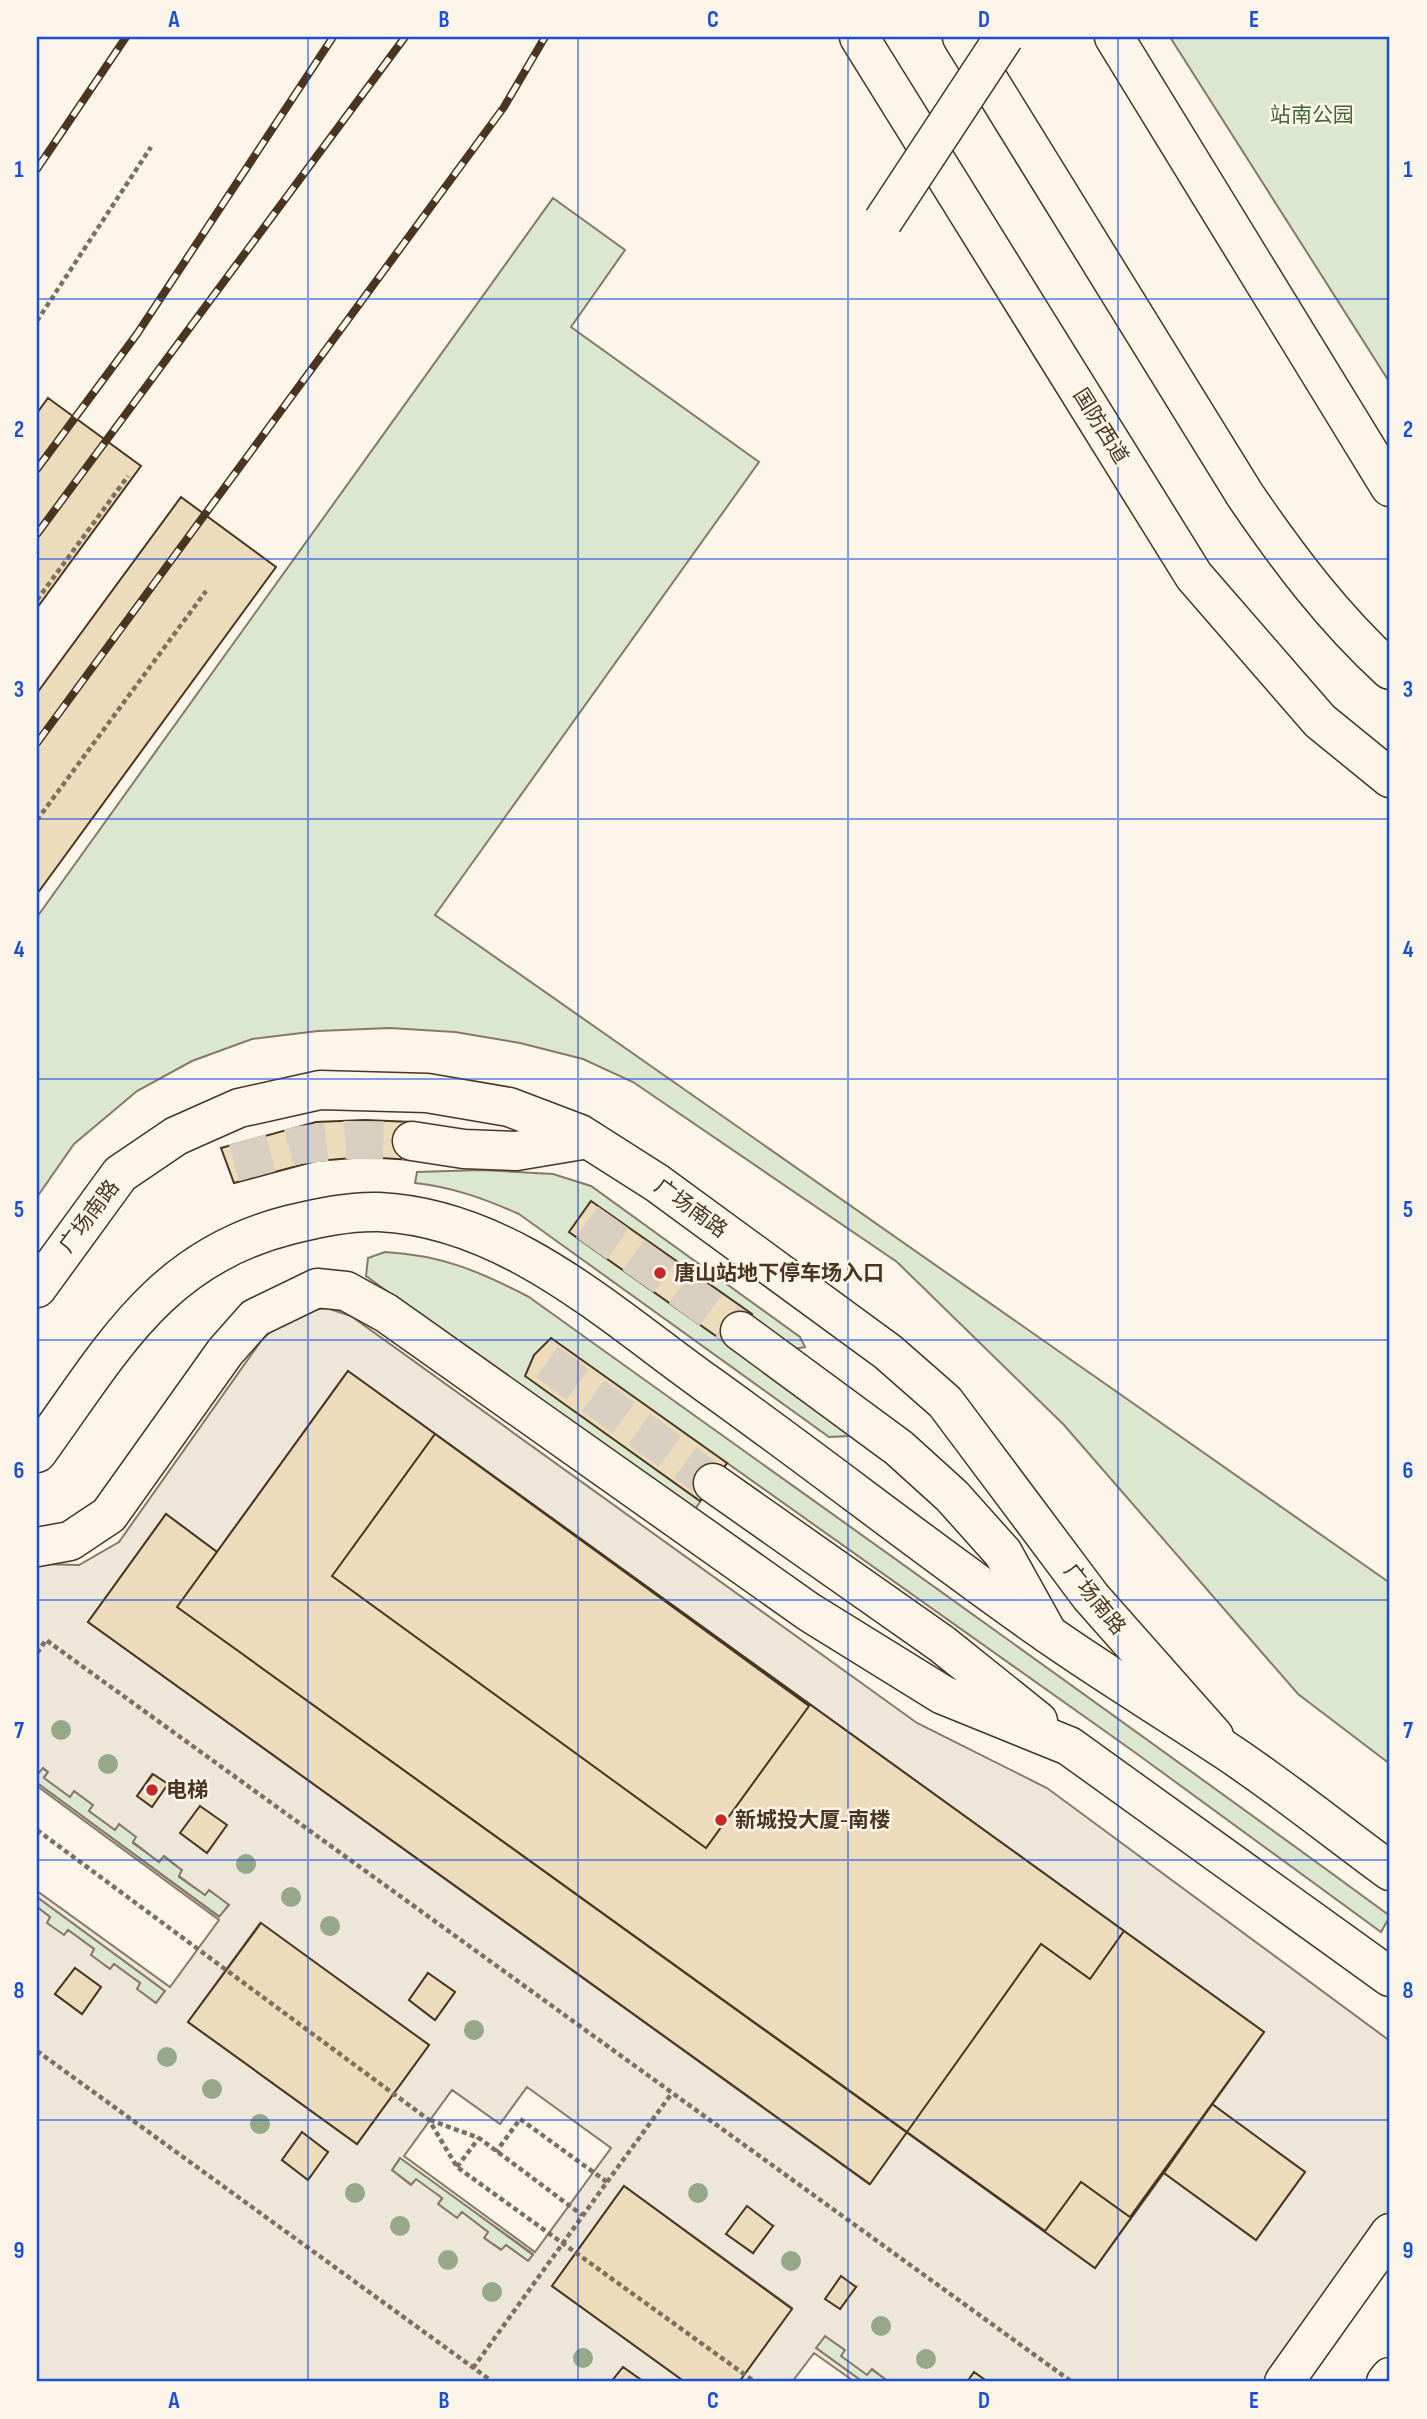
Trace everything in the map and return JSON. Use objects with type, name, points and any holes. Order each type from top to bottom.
[{"type":"street","name":"国防西道","points":[[859,37],[1194,576],[1320,721],[1390,778]]},
{"type":"street","points":[[962,37],[1245,495],[1294,567],[1361,643],[1390,670]]},
{"type":"street","points":[[883,221],[1003,37]]},
{"type":"street","points":[[1114,37],[1390,487]]},
{"type":"street","name":"广场南路","points":[[37,1288],[120,1174],[176,1136],[239,1108],[320,1090],[427,1093],[509,1107],[588,1139],[657,1183],[888,1352],[945,1402],[1091,1597],[1227,1751],[1390,1871]]},
{"type":"street","points":[[412,1141],[464,1149],[516,1151],[588,1139]]},
{"type":"street","points":[[37,1453],[136,1318],[174,1280],[214,1254],[268,1230],[323,1216],[377,1212],[433,1219],[496,1241],[566,1283],[818,1463],[1048,1634],[1227,1751]]},
{"type":"street","points":[[37,1547],[70,1541],[109,1515],[225,1352],[255,1318],[317,1288],[346,1291],[386,1313],[809,1612],[943,1695],[1069,1746]]},
{"type":"street","points":[[740,1331],[899,1448],[951,1496],[1003,1553],[1048,1634]]},
{"type":"street","points":[[713,1482],[942,1644],[1069,1746],[1390,1977]]},
{"type":"street","points":[[1284,2382],[1390,2233]]},
{"type":"street","points":[[1386,2382],[1390,2377]]},
{"type":"path","points":[[37,321],[151,147]]},
{"type":"path","points":[[37,600],[128,476]]},
{"type":"path","points":[[37,820],[206,591]]},
{"type":"path","points":[[37,1653],[46,1640],[1072,2382]]},
{"type":"path","points":[[37,1830],[429,2120],[479,2138],[582,2215]]},
{"type":"path","points":[[37,2051],[493,2382]]},
{"type":"path","points":[[473,2368],[672,2093]]},
{"type":"path","points":[[496,2152],[520,2119],[607,2182]]},
{"type":"path","points":[[429,2120],[457,2166],[755,2382]]},
{"type":"path","points":[[457,2166],[479,2138]]},
{"type":"green space","name":"站南公园","points":[[1170,37],[1390,37],[1390,383]]},
{"type":"green space","points":[[553,198],[625,250],[571,327],[759,462],[435,915],[1390,1583],[1390,1764],[1298,1694],[1064,1425],[897,1262],[633,1082],[583,1059],[520,1043],[455,1032],[390,1028],[318,1031],[252,1039],[192,1061],[137,1091],[74,1144],[37,1197],[37,917]]},
{"type":"green space","points":[[482,1170],[553,1174],[591,1186],[800,1337],[805,1347],[790,1350],[842,1419],[849,1436],[829,1437],[519,1214],[468,1194],[415,1183],[417,1172]]},
{"type":"green space","points":[[385,1252],[424,1257],[459,1266],[529,1297],[1390,1916],[1381,1932],[1133,1751],[727,1463],[693,1512],[366,1276],[368,1258]]},
{"type":"green space","points":[[42,1768],[48,1772],[44,1777],[70,1796],[74,1791],[93,1805],[89,1811],[115,1829],[119,1824],[137,1837],[133,1843],[158,1861],[163,1856],[183,1871],[179,1877],[205,1895],[209,1890],[229,1904],[220,1917],[37,1783],[37,1775]]},
{"type":"green space","points":[[37,1897],[165,1991],[156,2003],[136,1989],[140,1983],[114,1964],[110,1969],[90,1955],[94,1949],[68,1930],[64,1936],[46,1923],[50,1917],[37,1907]]},
{"type":"green space","points":[[401,2157],[533,2255],[528,2261],[506,2245],[502,2250],[484,2238],[488,2232],[462,2213],[458,2219],[438,2204],[442,2199],[416,2180],[412,2185],[392,2170]]},
{"type":"green space","points":[[825,2336],[845,2350],[842,2356],[867,2374],[871,2369],[889,2382],[863,2382],[816,2348]]},
{"type":"shaded area","points":[[327,1308],[351,1316],[917,1723],[1047,1788],[1390,2041],[1390,2219],[1275,2382],[988,2382],[975,2373],[967,2382],[889,2382],[872,2369],[867,2375],[841,2356],[845,2350],[825,2336],[816,2348],[863,2382],[855,2382],[814,2353],[792,2382],[739,2382],[792,2308],[624,2186],[552,2286],[685,2382],[644,2382],[623,2367],[611,2382],[37,2382],[37,1907],[50,1917],[47,1923],[64,1935],[68,1930],[94,1949],[91,1955],[110,1969],[114,1964],[140,1983],[137,1989],[156,2003],[165,1991],[37,1897],[37,1891],[170,1987],[219,1920],[37,1786],[37,1783],[219,1917],[229,1905],[209,1890],[205,1895],[179,1876],[182,1870],[164,1856],[159,1862],[133,1842],[136,1837],[119,1824],[115,1830],[89,1811],[93,1805],[74,1791],[70,1797],[44,1778],[48,1772],[43,1768],[37,1775],[37,1564],[79,1565],[119,1542],[261,1341],[278,1324],[299,1312]],"holes":[[[348,1371],[1264,2032],[1212,2104],[1305,2172],[1256,2240],[1164,2173],[1095,2268],[907,2132],[869,2184],[88,1622],[166,1514],[217,1552]],[[152,1774],[167,1784],[152,1806],[137,1796]],[[260,1923],[429,2045],[357,2144],[188,2022]],[[75,1968],[101,1987],[82,2014],[55,1994]],[[428,1973],[455,1992],[435,2020],[409,2000]],[[527,2087],[611,2148],[535,2252],[404,2156],[452,2090],[500,2124]],[[302,2133],[328,2152],[308,2179],[282,2160]],[[400,2158],[533,2255],[528,2261],[506,2245],[501,2250],[484,2238],[488,2232],[462,2212],[457,2218],[438,2204],[442,2198],[416,2179],[411,2185],[392,2170]],[[773,2226],[753,2253],[727,2234]],[[856,2287],[840,2309],[826,2299]]]},
{"type":"building","points":[[48,398],[141,466],[37,608],[37,413]]},
{"type":"building","points":[[181,497],[276,567],[37,894],[37,693]]},
{"type":"building","points":[[316,1122],[412,1122],[412,1160],[365,1157],[316,1161],[234,1183],[221,1148]]},
{"type":"building","name":"唐山站地下停车场入口","points":[[591,1201],[752,1314],[730,1346],[569,1232]]},
{"type":"building","points":[[551,1338],[727,1463],[700,1501],[525,1376],[534,1355]]},
{"type":"building","name":"新城投大厦-南楼","points":[[348,1371],[1264,2032],[1095,2268],[177,1607]]},
{"type":"building","points":[[435,1434],[809,1706],[706,1848],[332,1576]]},
{"type":"building","points":[[166,1514],[217,1552],[177,1607],[907,2132],[870,2184],[88,1622]]},
{"type":"building","name":"电梯","points":[[153,1774],[168,1784],[152,1807],[137,1796]]},
{"type":"building","points":[[200,1806],[227,1825],[207,1853],[180,1833]]},
{"type":"building","points":[[261,1923],[429,2045],[357,2144],[188,2022]]},
{"type":"building","points":[[1124,1931],[1264,2032],[1130,2217],[1081,2182],[1045,2231],[907,2132],[1041,1944],[1090,1979]]},
{"type":"building","points":[[75,1968],[101,1987],[82,2014],[55,1994]]},
{"type":"building","points":[[428,1973],[455,1992],[435,2020],[409,2000]]},
{"type":"building","points":[[1212,2104],[1305,2172],[1256,2240],[1164,2173]]},
{"type":"building","points":[[302,2132],[328,2152],[308,2180],[282,2160]]},
{"type":"building","points":[[624,2186],[792,2309],[739,2382],[685,2382],[552,2286]]},
{"type":"building","points":[[747,2206],[773,2226],[753,2253],[726,2234]]},
{"type":"building","points":[[841,2276],[856,2287],[840,2309],[825,2299]]},
{"type":"building","points":[[623,2367],[644,2382],[611,2382]]},
{"type":"building","points":[[974,2372],[988,2382],[967,2382]]},
{"type":"tunnel","points":[[234,1163],[299,1145],[346,1140],[412,1141]]},
{"type":"tunnel","points":[[587,1222],[740,1331]]},
{"type":"tunnel","points":[[547,1362],[713,1483]]},
{"type":"railway","points":[[37,169],[126,37]]},
{"type":"railway","points":[[37,469],[137,334],[333,37]]},
{"type":"railway","points":[[37,534],[405,37]]},
{"type":"railway","points":[[37,743],[504,107],[545,37]]},
{"type":"place","name":"唐山站地下停车场入口","points":[[660,1273]]},
{"type":"place","name":"电梯","points":[[152,1790]]},
{"type":"place","name":"新城投大厦-南楼","points":[[721,1820]]}]
